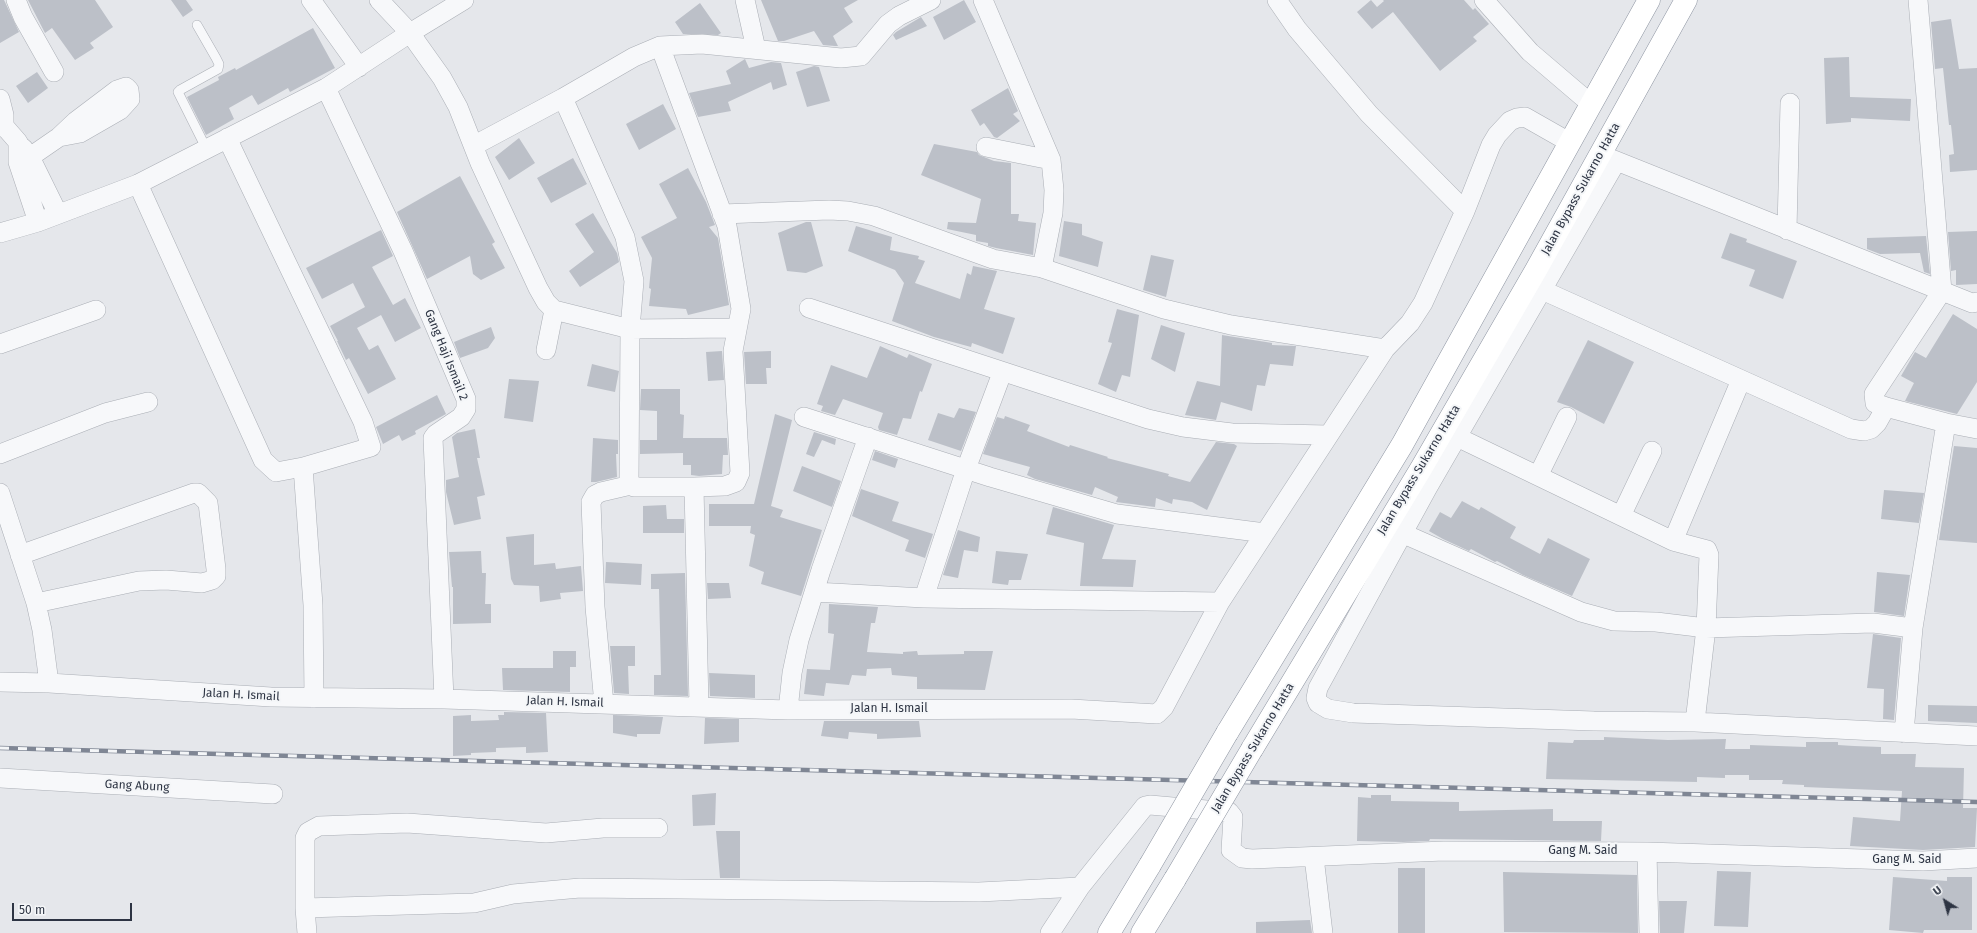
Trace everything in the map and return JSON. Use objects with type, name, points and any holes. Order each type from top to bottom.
[{"type":"highway","points":[[1109,933],[1227,733],[1402,445],[1649,0]]},
{"type":"highway","name":"Jalan Bypass Sukarno Hatta","points":[[1142,933],[1430,454],[1536,270],[1608,158],[1686,0]]},
{"type":"street","points":[[16,0],[23,17],[54,72]]},
{"type":"street","points":[[311,0],[359,67]]},
{"type":"street","points":[[379,0],[410,33],[442,78],[475,145],[480,162],[538,288],[546,302],[554,310],[631,323],[737,328]]},
{"type":"street","points":[[0,233],[38,222],[138,184],[326,88],[410,33],[464,0]]},
{"type":"street","points":[[744,0],[756,49]]},
{"type":"street","points":[[475,145],[563,98],[634,57],[660,46],[702,44],[842,58],[861,56],[888,24],[899,16],[931,0]]},
{"type":"street","points":[[983,0],[1051,160],[1054,190],[1053,213],[1042,268]]},
{"type":"street","points":[[1277,0],[1297,29],[1369,114],[1465,211]]},
{"type":"street","points":[[1484,0],[1530,52],[1591,104]]},
{"type":"street","points":[[1918,0],[1942,291],[1874,394],[1875,403],[1946,423],[1977,428]]},
{"type":"street","points":[[604,704],[595,607],[591,502],[595,495],[601,492],[631,485],[634,488],[694,488],[725,486],[736,482],[740,473],[732,351],[741,309],[727,226],[660,46]]},
{"type":"street","name":"Gang Haji Ismail 2","points":[[326,88],[403,251],[466,399],[466,409],[461,417],[436,434],[433,438],[444,698]]},
{"type":"street","points":[[563,98],[625,237],[634,281],[631,323],[631,485]]},
{"type":"street","points":[[0,99],[4,115],[2,126],[30,157],[58,214]]},
{"type":"street","points":[[1786,230],[1790,103]]},
{"type":"street","name":"Jalan H. Ismail","points":[[0,682],[49,683],[271,697],[444,698],[788,710],[1071,709],[1130,714],[1157,714],[1164,707],[1220,602],[1328,434],[1385,349],[1410,323],[1423,303],[1465,211],[1491,145],[1510,121],[1521,117],[1528,118],[1569,142]]},
{"type":"street","points":[[30,157],[59,137]]},
{"type":"street","points":[[138,184],[262,460],[276,472],[303,467],[371,447],[363,422],[227,138]]},
{"type":"street","points":[[18,142],[18,162],[38,222]]},
{"type":"street","points":[[986,147],[1051,160]]},
{"type":"street","points":[[1975,303],[1786,230],[1608,158],[1542,290],[1457,437],[1318,688],[1316,698],[1323,707],[1353,713],[1594,721],[1695,722],[1977,736]]},
{"type":"street","points":[[722,214],[848,211],[874,216],[993,259],[1042,268],[1164,310],[1207,320],[1385,349]]},
{"type":"street","points":[[1542,290],[1741,380],[1858,430],[1864,431],[1871,429],[1877,423],[1886,407]]},
{"type":"street","points":[[809,308],[1148,419],[1183,427],[1232,433],[1328,434]]},
{"type":"street","points":[[0,344],[96,310]]},
{"type":"street","points":[[546,350],[554,310]]},
{"type":"street","points":[[924,598],[966,469],[1002,372]]},
{"type":"street","points":[[1673,541],[1741,380]]},
{"type":"street","points":[[0,454],[105,413],[148,402]]},
{"type":"street","points":[[804,417],[966,469],[1117,514],[1265,533]]},
{"type":"street","points":[[1538,476],[1567,417]]},
{"type":"street","points":[[1904,733],[1913,628],[1946,423]]},
{"type":"street","points":[[788,710],[796,653],[815,592],[868,437]]},
{"type":"street","points":[[1457,437],[1673,541],[1707,550],[1709,556],[1706,628],[1695,722]]},
{"type":"street","points":[[1621,516],[1652,451]]},
{"type":"street","points":[[303,467],[313,604],[314,698]]},
{"type":"street","points":[[694,488],[699,706]]},
{"type":"street","points":[[20,555],[194,492],[198,493],[208,503],[216,569],[216,576],[212,580],[202,583],[166,580],[139,581],[36,603]]},
{"type":"street","points":[[0,493],[36,603],[42,630],[49,683]]},
{"type":"street","points":[[1404,534],[1581,612],[1614,622],[1656,622],[1706,628],[1873,623],[1913,628]]},
{"type":"street","points":[[815,592],[924,598],[1220,602]]},
{"type":"street","name":"Gang Abung","points":[[0,778],[274,794]]},
{"type":"street","name":"Gang M. Said","points":[[1080,887],[1145,806],[1150,805],[1229,812],[1233,817],[1232,850],[1242,858],[1314,857],[1444,851],[1647,852],[1923,861],[1977,858]]},
{"type":"street","points":[[307,933],[305,908],[305,838],[308,832],[319,826],[407,823],[553,832],[658,828]]},
{"type":"street","points":[[1647,852],[1649,933]]},
{"type":"street","points":[[1314,857],[1323,933]]},
{"type":"street","points":[[305,908],[474,902],[513,894],[580,888],[979,892],[1080,887]]},
{"type":"street","points":[[1050,933],[1080,887]]},
{"type":"lane","points":[[197,25],[219,64],[218,69],[178,92],[206,148]]},
{"type":"building","points":[[0,0],[4,0],[19,32],[0,43]]},
{"type":"building","points":[[28,0],[95,0],[113,27],[90,43],[94,48],[75,60],[52,28],[45,33]]},
{"type":"building","points":[[171,0],[186,0],[193,10],[183,17]]},
{"type":"building","points":[[761,0],[858,0],[844,8],[853,22],[833,36],[838,46],[835,46],[823,45],[814,31],[784,41],[778,41]]},
{"type":"building","points":[[964,0],[976,22],[944,40],[933,17]]},
{"type":"building","points":[[1371,0],[1377,7],[1384,1],[1383,0],[1464,0],[1473,10],[1475,8],[1489,24],[1473,37],[1477,41],[1440,71],[1393,12],[1372,29],[1357,12]]},
{"type":"building","points":[[700,3],[721,33],[718,35],[683,34],[675,22]]},
{"type":"building","points":[[921,17],[927,26],[896,40],[893,35],[896,32]]},
{"type":"building","points":[[1951,19],[1959,69],[1977,68],[1977,170],[1950,172],[1949,155],[1954,154],[1951,125],[1949,125],[1943,68],[1935,69],[1931,22]]},
{"type":"building","points":[[313,28],[335,68],[290,92],[288,88],[258,105],[252,95],[229,108],[234,119],[206,135],[187,97],[219,80],[218,77],[235,68],[236,70]]},
{"type":"building","points":[[1849,57],[1850,97],[1911,99],[1910,121],[1851,118],[1851,122],[1826,124],[1824,58]]},
{"type":"building","points":[[745,59],[749,68],[771,62],[781,63],[787,85],[773,90],[771,82],[728,102],[731,111],[698,117],[689,93],[731,84],[726,71]]},
{"type":"building","points":[[814,66],[819,67],[830,101],[807,107],[796,72]]},
{"type":"building","points":[[37,72],[48,88],[28,103],[16,86]]},
{"type":"building","points":[[1008,88],[1018,111],[1013,114],[1020,121],[997,138],[994,137],[984,123],[980,126],[971,110]]},
{"type":"building","points":[[663,104],[676,129],[639,150],[626,124]]},
{"type":"building","points":[[519,138],[535,163],[509,180],[495,157]]},
{"type":"building","points":[[934,144],[977,152],[979,155],[994,161],[1011,163],[1011,214],[1019,214],[1018,221],[1036,223],[1033,255],[988,246],[988,243],[976,241],[976,235],[947,229],[948,222],[976,223],[981,199],[921,175]]},
{"type":"building","points":[[573,158],[587,184],[551,203],[537,178]]},
{"type":"building","points":[[688,168],[706,202],[715,225],[709,227],[718,238],[729,305],[688,315],[686,309],[649,306],[652,258],[641,237],[677,218],[659,184]]},
{"type":"building","points":[[460,176],[495,242],[492,244],[505,268],[481,280],[473,274],[470,256],[427,279],[397,212]]},
{"type":"building","points":[[593,213],[617,253],[619,262],[580,287],[569,271],[594,252],[575,224]]},
{"type":"building","points":[[1064,221],[1082,224],[1082,235],[1103,242],[1098,267],[1059,256]]},
{"type":"building","points":[[806,222],[811,222],[823,266],[806,273],[787,271],[778,233]]},
{"type":"building","points":[[856,226],[892,237],[890,250],[919,256],[918,259],[925,261],[915,283],[960,299],[967,273],[971,275],[973,266],[997,271],[984,309],[1015,318],[1003,354],[972,343],[971,347],[934,337],[892,321],[904,283],[895,270],[848,251]]},
{"type":"building","points":[[381,230],[393,256],[372,267],[393,305],[405,298],[421,328],[395,342],[381,315],[357,328],[369,350],[378,345],[396,379],[368,394],[349,358],[346,360],[330,326],[365,307],[353,283],[322,299],[306,268]]},
{"type":"building","points":[[1977,231],[1977,284],[1956,285],[1956,270],[1951,271],[1948,232]]},
{"type":"building","points":[[1730,233],[1747,239],[1746,242],[1797,261],[1783,299],[1749,286],[1755,270],[1721,258]]},
{"type":"building","points":[[1926,236],[1930,274],[1924,272],[1920,253],[1880,254],[1867,249],[1867,238]]},
{"type":"building","points":[[1151,255],[1174,260],[1166,297],[1143,290]]},
{"type":"building","points":[[1117,309],[1139,315],[1130,377],[1122,375],[1116,392],[1098,384],[1112,343],[1108,342]]},
{"type":"building","points":[[1953,314],[1977,329],[1977,382],[1957,414],[1905,401],[1914,383],[1901,376],[1915,352],[1926,358]]},
{"type":"building","points":[[1161,325],[1185,333],[1175,372],[1151,359]]},
{"type":"building","points":[[491,327],[495,338],[488,348],[460,358],[454,342]]},
{"type":"building","points":[[1222,335],[1272,343],[1272,345],[1296,346],[1293,366],[1270,364],[1265,386],[1257,385],[1252,411],[1221,402],[1216,420],[1185,415],[1197,381],[1220,386]]},
{"type":"building","points":[[1588,340],[1634,362],[1604,424],[1571,407],[1557,402]]},
{"type":"building","points":[[880,346],[907,358],[909,354],[932,364],[922,392],[920,391],[911,419],[903,418],[897,435],[879,430],[878,427],[883,413],[843,399],[835,415],[821,411],[823,406],[817,404],[831,365],[867,378]]},
{"type":"building","points":[[722,351],[724,380],[708,381],[706,352]]},
{"type":"building","points":[[771,351],[771,368],[766,368],[767,384],[746,384],[744,352]]},
{"type":"building","points":[[592,364],[619,371],[615,392],[587,386]]},
{"type":"building","points":[[509,379],[539,381],[533,422],[504,418]]},
{"type":"building","points":[[641,389],[680,389],[680,414],[684,415],[683,438],[727,438],[728,455],[723,455],[722,474],[699,476],[691,475],[691,465],[683,465],[683,453],[640,454],[640,440],[657,440],[657,411],[640,410]]},
{"type":"building","points":[[437,395],[446,414],[415,431],[416,434],[402,441],[399,435],[383,444],[376,427]]},
{"type":"building","points":[[959,408],[976,412],[961,451],[928,440],[938,413],[954,418]]},
{"type":"building","points":[[775,414],[792,420],[771,506],[783,510],[780,517],[822,530],[801,596],[761,584],[764,572],[749,566],[755,535],[750,533],[751,526],[709,526],[709,504],[754,504]]},
{"type":"building","points":[[1005,416],[1030,425],[1027,431],[1069,447],[1070,445],[1108,457],[1107,458],[1169,474],[1168,476],[1190,482],[1216,442],[1234,444],[1237,446],[1207,510],[1192,502],[1173,499],[1172,504],[1156,498],[1155,507],[1116,502],[1118,497],[1095,487],[1092,495],[1035,479],[1027,475],[1030,467],[983,454],[997,417],[1004,419]]},
{"type":"building","points":[[475,429],[480,458],[477,458],[485,495],[477,497],[481,519],[454,525],[446,492],[446,480],[459,477],[452,437],[457,433]]},
{"type":"building","points":[[814,432],[836,439],[835,445],[822,440],[814,457],[806,454]]},
{"type":"building","points":[[593,438],[618,440],[618,454],[616,454],[617,477],[591,482]]},
{"type":"building","points":[[1954,446],[1977,448],[1977,543],[1939,540]]},
{"type":"building","points":[[875,451],[898,459],[895,468],[872,460]]},
{"type":"building","points":[[802,466],[841,481],[832,507],[793,491]]},
{"type":"building","points":[[861,489],[899,502],[892,521],[933,534],[925,558],[905,551],[909,540],[852,516]]},
{"type":"building","points":[[1884,490],[1924,493],[1919,523],[1881,519]]},
{"type":"building","points":[[1462,501],[1479,510],[1481,507],[1516,527],[1510,538],[1540,554],[1548,538],[1590,559],[1572,596],[1523,575],[1497,561],[1495,562],[1471,549],[1469,551],[1429,531],[1440,512],[1451,518]]},
{"type":"building","points":[[666,505],[667,519],[684,519],[684,533],[643,533],[643,506]]},
{"type":"building","points":[[1053,507],[1114,525],[1102,559],[1136,560],[1133,587],[1080,586],[1084,543],[1046,534]]},
{"type":"building","points":[[958,530],[980,537],[978,552],[964,550],[958,578],[943,575]]},
{"type":"building","points":[[534,534],[534,565],[555,563],[556,569],[581,566],[583,591],[560,593],[561,599],[540,602],[539,586],[514,585],[511,579],[506,537]]},
{"type":"building","points":[[481,551],[482,573],[486,573],[485,604],[491,604],[491,623],[453,624],[453,587],[449,552]]},
{"type":"building","points":[[996,551],[1028,554],[1021,580],[1009,580],[1008,585],[992,583]]},
{"type":"building","points":[[606,562],[642,564],[641,585],[605,583]]},
{"type":"building","points":[[1877,572],[1910,575],[1904,616],[1874,612]]},
{"type":"building","points":[[685,573],[688,696],[654,695],[654,675],[661,675],[659,589],[651,589],[651,574]]},
{"type":"building","points":[[707,583],[729,583],[731,598],[708,599]]},
{"type":"building","points":[[829,604],[878,607],[875,623],[871,623],[867,652],[903,654],[903,652],[917,651],[918,655],[964,654],[964,651],[993,651],[985,690],[917,689],[917,677],[892,675],[891,668],[867,669],[866,676],[852,675],[849,685],[826,683],[824,696],[804,694],[807,669],[830,670],[834,634],[828,633]]},
{"type":"building","points":[[1873,634],[1901,638],[1894,720],[1883,719],[1884,689],[1867,688]]},
{"type":"building","points":[[610,646],[635,646],[635,666],[628,666],[629,694],[614,693]]},
{"type":"building","points":[[553,651],[576,651],[576,667],[570,667],[570,692],[503,690],[502,668],[553,668]]},
{"type":"building","points":[[709,673],[755,675],[755,698],[710,696]]},
{"type":"building","points":[[1928,705],[1977,706],[1977,723],[1928,721]]},
{"type":"building","points":[[504,712],[546,713],[548,752],[526,753],[526,747],[496,748],[496,752],[471,753],[471,755],[453,756],[453,716],[471,715],[471,721],[499,720],[498,715],[504,715]]},
{"type":"building","points":[[613,715],[663,717],[660,734],[637,734],[637,737],[613,733]]},
{"type":"building","points":[[705,718],[739,719],[739,742],[704,744]]},
{"type":"building","points":[[824,721],[919,721],[921,737],[877,739],[877,734],[849,732],[848,739],[821,736]]},
{"type":"building","points":[[1604,737],[1668,740],[1726,739],[1725,749],[1750,749],[1750,745],[1806,747],[1806,742],[1838,742],[1838,745],[1881,747],[1881,754],[1916,754],[1915,767],[1964,768],[1963,808],[1977,808],[1975,847],[1923,850],[1850,846],[1853,817],[1900,821],[1902,791],[1804,787],[1804,785],[1782,784],[1783,780],[1749,780],[1749,775],[1725,775],[1725,778],[1697,777],[1697,782],[1546,779],[1548,742],[1573,743],[1574,740],[1604,740]]},
{"type":"building","points":[[716,793],[715,825],[693,826],[692,795]]},
{"type":"building","points":[[1371,795],[1391,795],[1391,801],[1459,802],[1459,811],[1553,809],[1553,821],[1602,821],[1601,841],[1430,839],[1429,841],[1403,842],[1357,841],[1358,797],[1371,798]]},
{"type":"building","points":[[716,831],[740,831],[740,878],[720,878]]},
{"type":"building","points":[[1398,868],[1425,868],[1425,933],[1398,933]]},
{"type":"building","points":[[1717,871],[1751,872],[1748,927],[1714,926]]},
{"type":"building","points":[[1503,872],[1637,875],[1638,933],[1504,932]]},
{"type":"building","points":[[1893,877],[1947,881],[1947,877],[1972,877],[1972,930],[1924,930],[1923,933],[1889,930]]},
{"type":"building","points":[[1659,901],[1687,901],[1684,933],[1660,933]]},
{"type":"building","points":[[1310,920],[1312,933],[1256,933],[1256,922]]},
{"type":"railway","points":[[0,748],[1977,802]]}]
